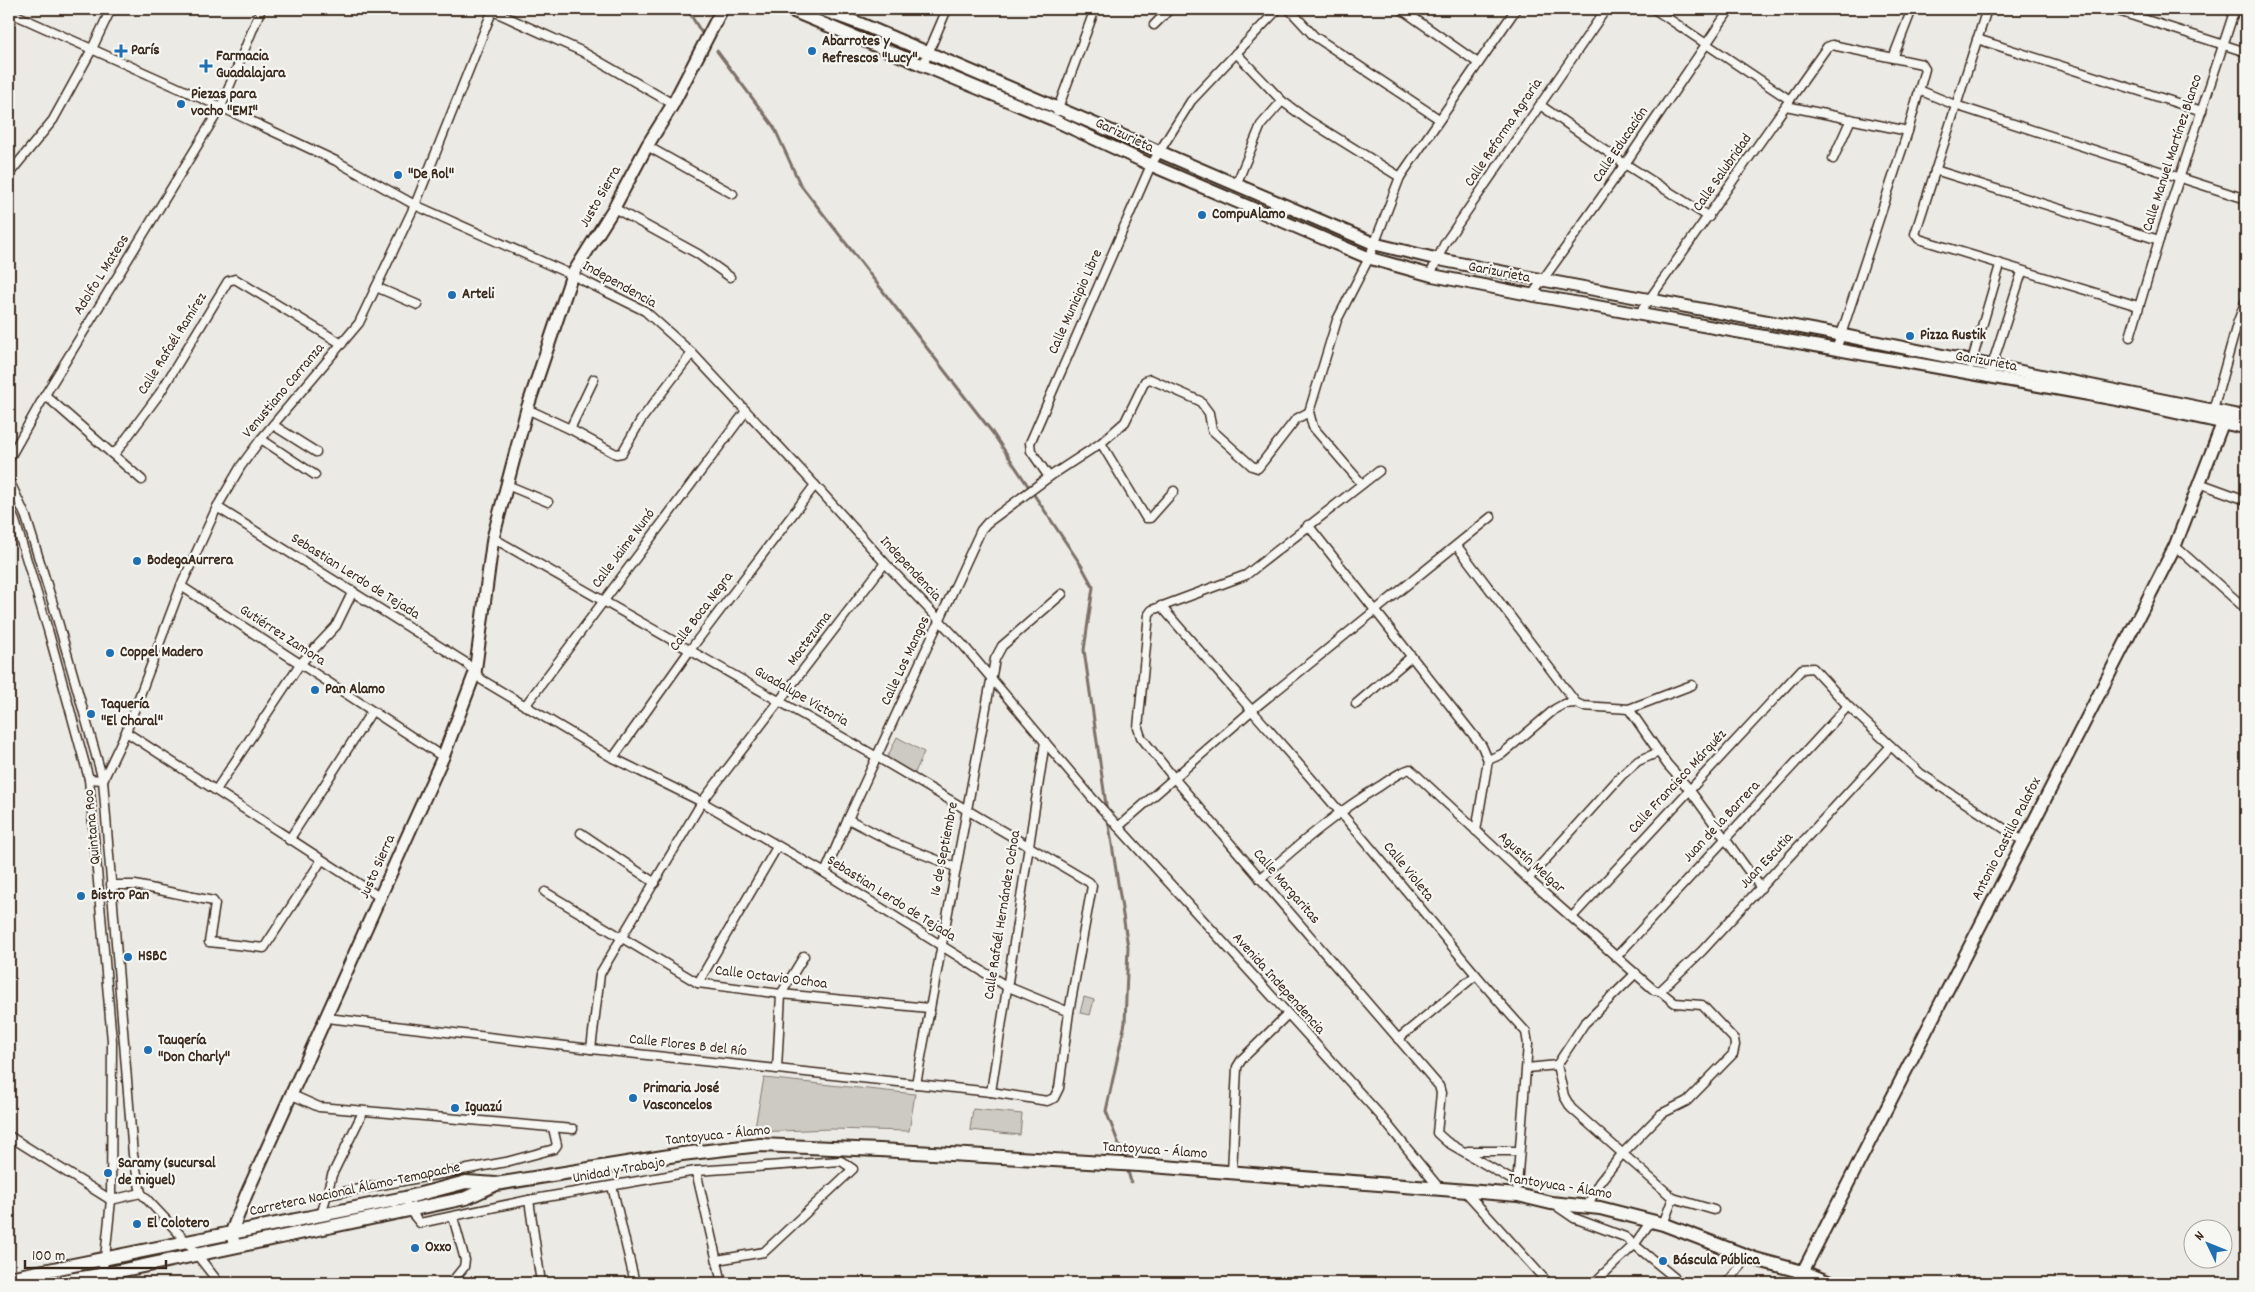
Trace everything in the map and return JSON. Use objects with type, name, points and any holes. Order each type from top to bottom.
[{"type":"main road","name":"Justo Sierra","points":[[231,1232],[443,757],[475,673],[493,538],[527,409],[572,274],[614,208],[647,146],[673,104],[722,9]]},
{"type":"main road","name":"Garizurieta","points":[[788,9],[1058,108],[1375,244],[1437,259],[1542,280],[1842,335],[1991,366],[2212,415],[2246,428]]},
{"type":"main road","name":"Garizurieta","points":[[820,9],[1151,165],[1369,258],[1430,275],[1532,295],[1988,378],[2212,415]]},
{"type":"main road","name":"Garizurieta","points":[[2225,419],[2246,417]]},
{"type":"main road","name":"Antonio Castillo Palafox","points":[[1800,1278],[2175,546],[2225,419]]},
{"type":"main road","name":"Tantoyuca - Álamo","points":[[496,1184],[682,1154],[760,1145],[1139,1165],[1440,1190],[1517,1189],[1551,1203],[1587,1207],[1657,1222],[1749,1256],[1800,1278],[1830,1283]]},
{"type":"main road","name":"Carretera Nacional Álamo-Temapache","points":[[9,1278],[322,1215],[466,1198],[496,1184]]},
{"type":"main road","name":"Carretera Nacional Álamo-Temapache","points":[[51,1283],[100,1279],[235,1245],[320,1229],[407,1204]]},
{"type":"main road","points":[[231,1232],[235,1245]]},
{"type":"street","points":[[9,174],[53,120],[91,51],[111,9]]},
{"type":"street","name":"Adolfo L Mateos","points":[[9,459],[44,395],[221,107],[261,9]]},
{"type":"street","points":[[926,59],[947,9]]},
{"type":"street","points":[[1054,120],[1095,9]]},
{"type":"street","points":[[1154,25],[1170,9]]},
{"type":"street","name":"Calle Municipio Libre","points":[[1049,477],[1031,450],[1030,443],[1151,165],[1191,101],[1278,9]]},
{"type":"street","points":[[1289,9],[1314,36],[1439,119]]},
{"type":"street","points":[[1400,9],[1478,63]]},
{"type":"street","points":[[1362,484],[1313,427],[1309,412],[1337,320],[1369,258],[1400,177],[1516,9]]},
{"type":"street","name":"Calle Reforma Agraria","points":[[1430,275],[1445,243],[1606,9]]},
{"type":"street","points":[[1654,9],[1707,43],[1788,103],[1908,131]]},
{"type":"street","name":"Calle Educación","points":[[1532,295],[1625,164],[1730,9]]},
{"type":"street","points":[[1836,350],[1908,131],[1925,69],[1922,64],[1892,58],[1912,9]]},
{"type":"street","points":[[1987,9],[1914,234],[1919,239],[2138,306]]},
{"type":"street","points":[[2112,9],[2246,52]]},
{"type":"street","name":"Calle Manuel Martínez Blanco","points":[[2130,337],[2159,240],[2235,9]]},
{"type":"street","points":[[493,10],[581,51],[673,104]]},
{"type":"street","name":"Venustiano Carranza","points":[[102,780],[126,732],[181,586],[217,507],[241,466],[261,439],[358,323],[414,205],[493,10]]},
{"type":"street","name":"Independencia","points":[[9,12],[336,161],[414,205],[572,274],[645,311],[692,353],[815,485],[885,564],[940,621],[991,677],[1093,799]]},
{"type":"street","points":[[1976,39],[2202,111]]},
{"type":"street","name":"Calle Salubridad","points":[[1639,314],[1827,47],[1832,45],[1892,58]]},
{"type":"street","points":[[1236,53],[1282,100],[1308,120],[1400,177]]},
{"type":"street","points":[[1919,90],[1955,105],[2246,199]]},
{"type":"street","points":[[1236,185],[1261,125],[1282,100]]},
{"type":"street","points":[[1540,105],[1625,164],[1709,217]]},
{"type":"street","points":[[1833,159],[1851,119]]},
{"type":"street","points":[[647,146],[733,194]]},
{"type":"street","points":[[1935,170],[2159,240]]},
{"type":"street","points":[[614,208],[698,254],[730,276]]},
{"type":"street","points":[[1968,374],[2000,265]]},
{"type":"street","points":[[1988,378],[2022,272]]},
{"type":"street","name":"Calle Rafaél Ramírez","points":[[111,453],[117,451],[160,394],[228,281],[235,279],[342,344]]},
{"type":"street","points":[[376,287],[418,305]]},
{"type":"street","points":[[2212,415],[2237,324],[2246,300]]},
{"type":"street","points":[[527,409],[570,428],[616,454],[622,453],[642,420],[692,353]]},
{"type":"street","points":[[570,428],[594,379]]},
{"type":"street","name":"Calle Los Mangos","points":[[825,874],[848,819],[981,530],[987,523],[1049,477],[1101,443],[1125,422],[1145,381],[1150,379],[1200,401],[1209,413],[1212,430],[1252,466],[1258,468],[1296,420],[1309,412]]},
{"type":"street","points":[[44,395],[142,480]]},
{"type":"street","name":"Calle Jaime Nunó","points":[[525,706],[746,411]]},
{"type":"street","points":[[273,425],[316,452]]},
{"type":"street","points":[[261,439],[314,475]]},
{"type":"street","points":[[1101,443],[1146,518],[1150,518],[1174,491]]},
{"type":"street","points":[[1161,606],[1246,575],[1379,471]]},
{"type":"street","name":"Quintana Roo","points":[[9,480],[26,517],[53,604],[102,780],[125,1040],[133,1155],[141,1193]]},
{"type":"street","points":[[2200,483],[2246,500]]},
{"type":"street","points":[[507,485],[548,502]]},
{"type":"street","name":"Calle Boca Negra","points":[[613,758],[690,650],[815,485]]},
{"type":"street","name":"Sebastian Lerdo de Tejada","points":[[217,507],[466,663],[482,680],[525,706],[613,758],[702,802],[825,874],[1006,986],[1070,1012]]},
{"type":"street","name":"Quintana Roo","points":[[9,508],[15,521],[48,630],[89,779],[112,1041],[111,1200],[105,1258],[100,1279]]},
{"type":"street","points":[[1116,824],[1251,711],[1491,517]]},
{"type":"street","points":[[1308,525],[1482,746],[1488,760],[1476,831]]},
{"type":"street","name":"Guadalupe Victoria","points":[[493,538],[877,757],[1089,882],[1092,886],[1070,1012]]},
{"type":"street","points":[[1457,546],[1576,703]]},
{"type":"street","points":[[2175,546],[2246,609]]},
{"type":"street","name":"Moctezuma","points":[[590,1049],[600,974],[702,802],[885,564]]},
{"type":"street","name":"Gutiérrez Zamora","points":[[181,586],[443,757]]},
{"type":"street","points":[[216,790],[300,664],[336,626],[353,591]]},
{"type":"street","name":"16 de Septiembre","points":[[916,1084],[995,659],[1002,646],[1062,594]]},
{"type":"street","name":"Calle Margaritas","points":[[1161,606],[1152,610],[1149,614],[1138,728],[1141,737],[1260,879],[1439,1086],[1441,1093],[1437,1133],[1447,1142],[1466,1151],[1517,1189]]},
{"type":"street","name":"Calle Violeta","points":[[1161,606],[1341,813],[1526,1032],[1528,1044],[1527,1068],[1517,1189]]},
{"type":"street","points":[[1356,704],[1411,657]]},
{"type":"street","name":"Calle Francisco Márquéz","points":[[1572,917],[1802,669],[1813,668],[1848,706]]},
{"type":"street","points":[[1488,760],[1502,754],[1555,709],[1564,704],[1576,703],[1584,706],[1629,709],[1657,700],[1692,685]]},
{"type":"street","points":[[1848,706],[1920,773],[2023,841]]},
{"type":"street","name":"Juan de la Barrera","points":[[1617,956],[1848,706]]},
{"type":"street","points":[[1629,709],[1761,888]]},
{"type":"street","points":[[289,840],[372,711]]},
{"type":"street","points":[[126,732],[321,861],[381,898]]},
{"type":"street","name":"Calle Rafaél Hernández Ochoa","points":[[991,1092],[1027,845],[1045,742]]},
{"type":"street","name":"Juan Escutia","points":[[1660,991],[1702,952],[1891,746]]},
{"type":"street","points":[[1528,879],[1621,776],[1638,761],[1659,752]]},
{"type":"street","name":"Agustín Melgar","points":[[1341,813],[1403,771],[1410,770],[1528,879],[1654,990],[1660,991],[1675,1003],[1702,1005],[1734,1038],[1733,1054],[1687,1101],[1661,1114],[1622,1154]]},
{"type":"street","points":[[89,779],[102,780]]},
{"type":"street","name":"Avenida Independencia","points":[[1093,799],[1287,1015],[1379,1114],[1440,1190]]},
{"type":"street","points":[[1260,879],[1299,844],[1341,813]]},
{"type":"street","points":[[848,819],[892,842],[955,867]]},
{"type":"street","points":[[581,833],[655,883]]},
{"type":"street","points":[[698,983],[777,847]]},
{"type":"street","points":[[111,885],[135,884],[213,901],[215,904],[209,942],[264,948],[321,861]]},
{"type":"street","name":"Calle Octavio Ochoa","points":[[545,892],[698,983],[781,994],[929,1008]]},
{"type":"street","points":[[777,1070],[781,994],[804,956]]},
{"type":"street","points":[[1636,974],[1584,1024],[1557,1065],[1564,1096],[1571,1108],[1673,1198],[1714,1210]]},
{"type":"street","points":[[1398,1039],[1476,975]]},
{"type":"street","name":"Calle Flores B del Río","points":[[327,1018],[777,1070],[991,1092],[1047,1101],[1054,1098],[1059,1088],[1070,1012]]},
{"type":"street","points":[[1232,1173],[1237,1067],[1242,1059],[1287,1015]]},
{"type":"street","points":[[1527,1068],[1557,1065]]},
{"type":"street","points":[[292,1095],[319,1107],[573,1129]]},
{"type":"street","points":[[320,1229],[332,1174],[363,1112]]},
{"type":"street","points":[[327,1195],[506,1162],[554,1149],[557,1145],[553,1128]]},
{"type":"street","points":[[9,1136],[111,1200],[141,1193],[187,1242],[219,1283]]},
{"type":"street","name":"Calle Margaritas","points":[[1466,1151],[1519,1152]]},
{"type":"street","points":[[1587,1207],[1599,1183],[1622,1154]]},
{"type":"street","name":"Unidad y Trabajo","points":[[407,1204],[420,1223],[529,1200],[696,1171],[840,1161],[853,1169],[764,1252],[717,1260]]},
{"type":"street","points":[[696,1171],[722,1283]]},
{"type":"street","points":[[612,1186],[635,1283]]},
{"type":"street","points":[[1463,1190],[1548,1283]]},
{"type":"street","points":[[1594,1283],[1657,1222],[1673,1198]]},
{"type":"street","points":[[529,1200],[541,1283]]},
{"type":"street","points":[[1551,1203],[1574,1218],[1625,1237],[1681,1283]]},
{"type":"street","points":[[452,1283],[464,1267],[465,1260],[453,1217]]},
{"type":"street","points":[[1727,1283],[1749,1256]]},
{"type":"shaded area","points":[[897,737],[924,752],[914,775],[887,758]]},
{"type":"shaded area","points":[[1084,997],[1094,1000],[1090,1015],[1080,1013]]},
{"type":"shaded area","points":[[764,1078],[915,1094],[909,1131],[831,1129],[754,1132]]},
{"type":"shaded area","points":[[973,1109],[1022,1114],[1020,1135],[970,1130]]},
{"type":"waterway","points":[[687,9],[703,35]]},
{"type":"waterway","points":[[717,51],[774,127],[800,184],[992,432],[1081,565],[1093,587],[1084,650],[1107,812]]},
{"type":"waterway","points":[[1108,819],[1128,947],[1125,1023],[1106,1111],[1125,1160]]},
{"type":"waterway","points":[[1127,1168],[1131,1182]]},
{"type":"place","name":"París","points":[[121,51]]},
{"type":"place","name":"Abarrotes y Refrescos \"Lucy\"","points":[[812,51]]},
{"type":"place","name":"Farmacia Guadalajara","points":[[206,66]]},
{"type":"place","name":"Piezas para vocho \"EMI\"","points":[[181,104]]},
{"type":"place","name":"\"De Rol\"","points":[[398,175]]},
{"type":"place","name":"CompuAlamo","points":[[1202,215]]},
{"type":"place","name":"Arteli","points":[[452,295]]},
{"type":"place","name":"Pizza Rustik","points":[[1910,336]]},
{"type":"place","name":"BodegaAurrera","points":[[137,561]]},
{"type":"place","name":"Coppel Madero","points":[[110,653]]},
{"type":"place","name":"Pan Alamo","points":[[315,690]]},
{"type":"place","name":"Taquería \"El Charal\"","points":[[91,714]]},
{"type":"place","name":"Bistro Pan","points":[[81,896]]},
{"type":"place","name":"HSBC","points":[[128,957]]},
{"type":"place","name":"Tauqería \"Don Charly\"","points":[[148,1050]]},
{"type":"place","name":"Primaria José Vasconcelos","points":[[633,1098]]},
{"type":"place","name":"Iguazú","points":[[455,1108]]},
{"type":"place","name":"Saramy (sucursal de miguel)","points":[[108,1173]]},
{"type":"place","name":"El Colotero","points":[[137,1224]]},
{"type":"place","name":"Oxxo","points":[[415,1248]]},
{"type":"place","name":"Báscula Pública","points":[[1663,1261]]}]
